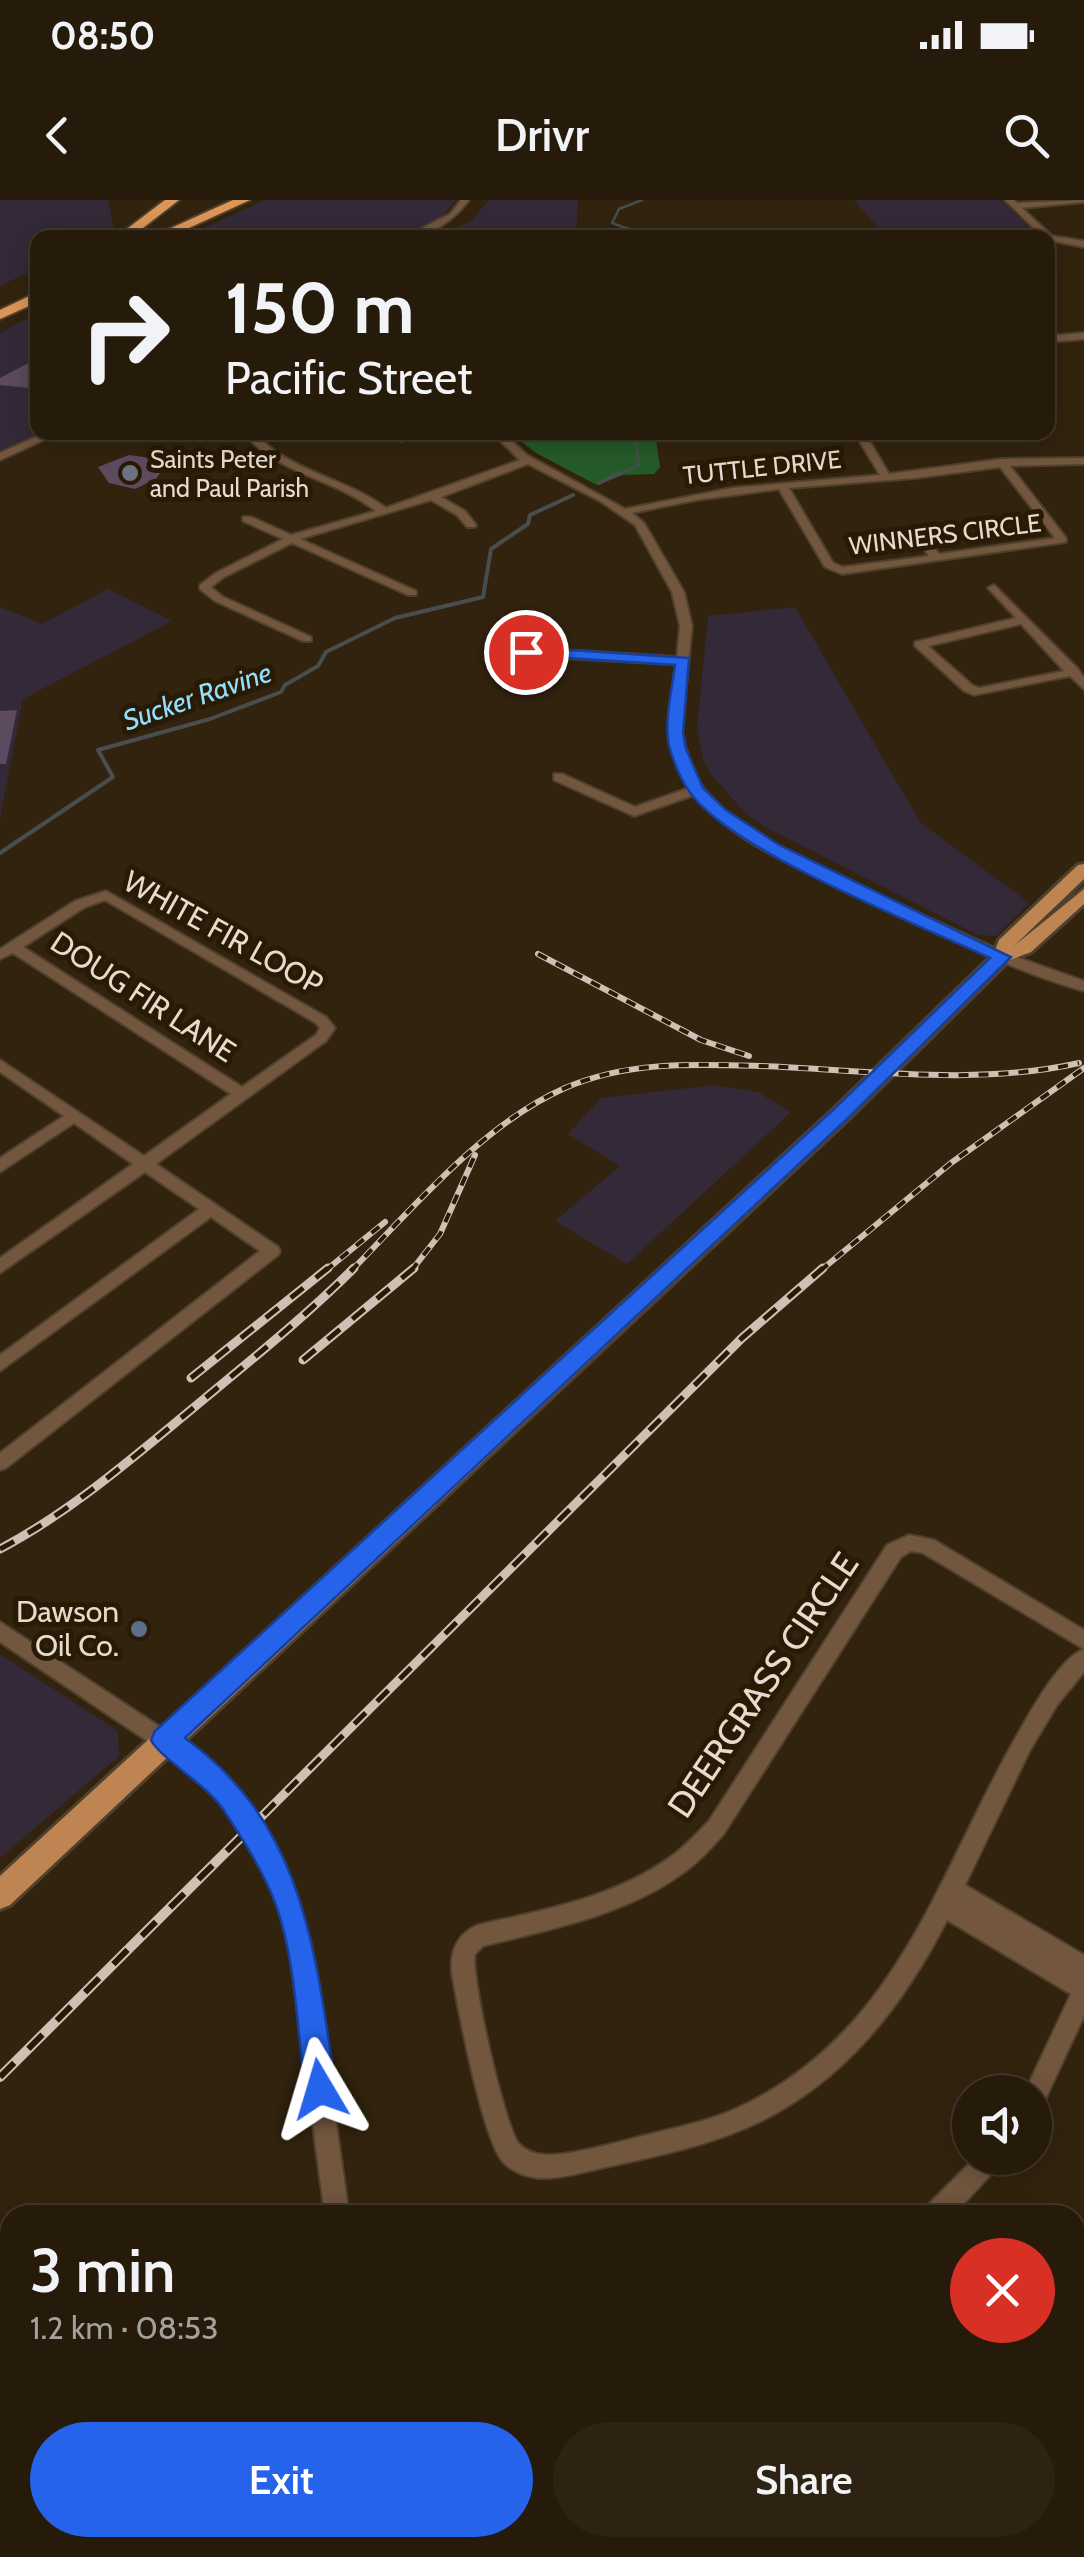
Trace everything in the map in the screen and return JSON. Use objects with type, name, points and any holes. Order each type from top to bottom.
[{"type":"highway","points":[[132,230],[173,200]]},
{"type":"highway","points":[[146,230],[205,200]]},
{"type":"highway","points":[[169,230],[226,200]]},
{"type":"highway","points":[[173,230],[244,200]]},
{"type":"highway","points":[[0,303],[30,288]]},
{"type":"highway","points":[[0,315],[30,300]]},
{"type":"main road","points":[[1002,957],[1005,944],[1084,869]]},
{"type":"main road","points":[[0,1896],[840,1114],[1002,957],[1026,948],[1084,894]]},
{"type":"street","points":[[425,230],[448,219],[465,200]]},
{"type":"street","points":[[440,230],[459,221],[478,200]]},
{"type":"street","points":[[1012,203],[1084,200]]},
{"type":"street","points":[[1012,203],[1041,230]]},
{"type":"street","points":[[1055,240],[1084,244]]},
{"type":"street","points":[[1055,338],[1084,336]]},
{"type":"street","points":[[0,448],[30,435]]},
{"type":"street","points":[[0,457],[38,440]]},
{"type":"street","points":[[256,440],[266,451],[357,492],[384,512]]},
{"type":"street","points":[[505,440],[529,460],[624,512],[650,537],[678,592],[686,626],[675,733],[682,764],[696,790],[733,823],[773,849],[1002,957],[1084,986]]},
{"type":"street","points":[[864,440],[886,477]]},
{"type":"street","points":[[308,639],[205,590],[207,583],[290,539],[384,512],[529,460]]},
{"type":"street","name":"TUTTLE DRIVE","points":[[624,512],[710,492],[886,477],[1002,462],[1084,461]]},
{"type":"street","name":"WINNERS CIRCLE","points":[[782,485],[832,568],[848,570],[1062,540],[1002,462]]},
{"type":"street","points":[[432,496],[461,513],[470,525]]},
{"type":"street","points":[[247,519],[412,593]]},
{"type":"street","points":[[924,530],[924,542],[936,558]]},
{"type":"street","points":[[994,588],[1084,684]]},
{"type":"street","points":[[1024,620],[919,644],[968,688],[978,692],[1074,672]]},
{"type":"street","points":[[526,652],[683,661]]},
{"type":"street","points":[[558,777],[634,812],[696,790]]},
{"type":"street","name":"WHITE FIR LOOP","points":[[0,1267],[322,1038],[328,1028],[321,1020],[106,895],[80,904],[7,951]]},
{"type":"street","name":"DOUG FIR LANE","points":[[7,951],[242,1094]]},
{"type":"street","points":[[0,1463],[272,1252],[2,1070]]},
{"type":"street","points":[[0,1166],[73,1118]]},
{"type":"street","points":[[0,1364],[211,1209]]},
{"type":"street","name":"DEERGRASS CIRCLE","points":[[1084,1640],[926,1546],[909,1543],[894,1551],[716,1828],[677,1866],[618,1898],[574,1915],[478,1936],[466,1945],[462,1962],[506,2146],[516,2158],[539,2167],[554,2167],[687,2135],[752,2114],[836,2058],[874,2021],[906,1973],[1028,1732],[1064,1678],[1084,1658]]},
{"type":"street","points":[[0,1631],[204,1768],[231,1798],[260,1841],[290,1906],[306,1980],[336,2205]]},
{"type":"street","points":[[947,1897],[1084,1967]]},
{"type":"street","points":[[947,1897],[1084,1990],[1045,2075]]},
{"type":"street","points":[[946,2205],[975,2175]]},
{"type":"shaded area","points":[[0,200],[108,200],[114,229],[30,230],[30,271],[0,286]]},
{"type":"shaded area","points":[[265,200],[456,200],[442,217],[412,230],[200,230]]},
{"type":"shaded area","points":[[489,200],[578,200],[576,230],[452,230],[471,221]]},
{"type":"shaded area","points":[[854,200],[1001,200],[1032,230],[880,230]]},
{"type":"shaded area","points":[[30,317],[30,439],[0,451],[0,333]]},
{"type":"shaded area","points":[[108,589],[172,621],[23,699],[0,818],[0,607],[42,624]]},
{"type":"shaded area","points":[[795,607],[920,822],[1029,903],[996,936],[978,935],[767,828],[746,814],[711,774],[703,760],[697,728],[708,616]]},
{"type":"shaded area","points":[[715,1085],[758,1092],[791,1112],[627,1264],[555,1221],[620,1166],[568,1134],[601,1098]]},
{"type":"shaded area","points":[[0,1654],[118,1731],[119,1756],[0,1858]]},
{"type":"green space","points":[[520,440],[656,440],[660,467],[654,474],[623,475],[597,485],[536,453]]},
{"type":"building","points":[[30,362],[30,388],[0,385],[0,378]]},
{"type":"building","name":"Saints Peter and Paul Parish","points":[[129,455],[158,459],[162,470],[156,479],[135,489],[109,483],[98,467]]},
{"type":"building","points":[[17,710],[6,764],[0,764],[0,711]]},
{"type":"waterway","name":"Sucker Ravine","points":[[631,230],[612,223],[619,209],[642,200]]},
{"type":"waterway","name":"Sucker Ravine","points":[[615,476],[639,465],[635,440]]},
{"type":"waterway","name":"Sucker Ravine","points":[[599,483],[620,473]]},
{"type":"waterway","name":"Sucker Ravine","points":[[0,853],[113,777],[98,750],[210,719],[281,692],[285,685],[318,666],[326,652],[395,618],[483,597],[491,549],[528,524],[530,515],[573,495]]},
{"type":"railway","points":[[538,954],[701,1040],[749,1056]]},
{"type":"railway","points":[[353,1269],[478,1145],[535,1104],[589,1079],[685,1065],[961,1075],[1001,1074],[1079,1063]]},
{"type":"railway","points":[[820,1271],[951,1163],[1084,1068]]},
{"type":"railway","points":[[412,1270],[440,1234],[475,1155]]},
{"type":"railway","points":[[325,1271],[385,1222]]},
{"type":"railway","points":[[191,1378],[328,1268]]},
{"type":"railway","points":[[241,1837],[742,1338],[823,1268]]},
{"type":"railway","points":[[0,1549],[51,1519],[122,1466],[353,1269]]},
{"type":"railway","points":[[303,1360],[412,1270]]},
{"type":"railway","points":[[0,2077],[243,1835]]},
{"type":"place","name":"Saints Peter and Paul Parish","points":[[130,473]]},
{"type":"place","name":"Dawson Oil Co.","points":[[139,1629]]},
{"type":"route","points":[[320,2089],[300,1946],[276,1872],[231,1798],[204,1768],[165,1740],[840,1114],[1002,957],[773,849],[720,814],[696,790],[678,749],[675,733],[683,661],[526,652]]}]
